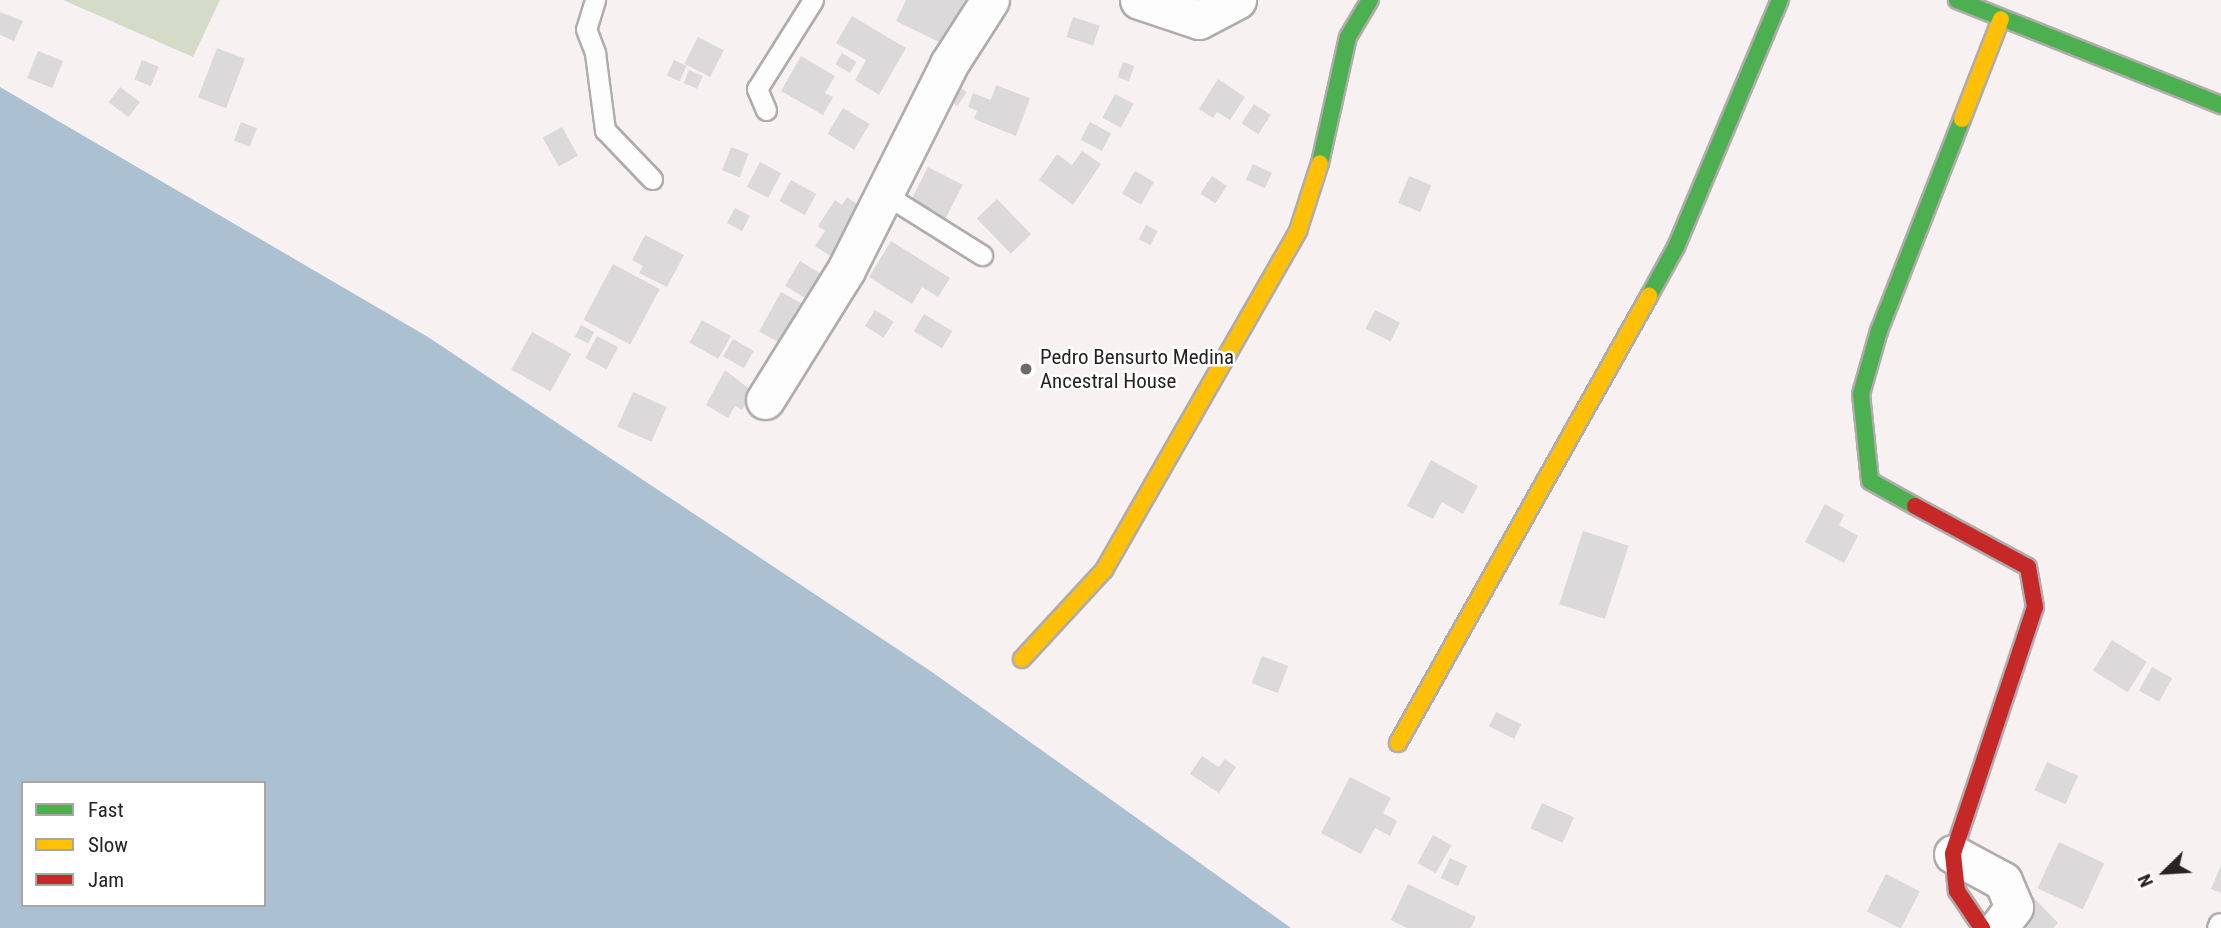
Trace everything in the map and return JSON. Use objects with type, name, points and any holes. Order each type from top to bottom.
[{"type":"street","points":[[765,400],[846,270],[949,64],[990,0]]},
{"type":"street","points":[[1139,0],[1199,20],[1237,0]]},
{"type":"street","points":[[1023,659],[1104,570],[1298,231],[1325,146],[1348,37],[1370,0]]},
{"type":"street","points":[[1398,743],[1676,247],[1780,0]]},
{"type":"street","points":[[1957,0],[2221,104]]},
{"type":"street","points":[[1982,928],[1957,891],[1953,854],[2035,607],[2028,568],[1870,481],[1861,394],[1879,331],[2001,19]]},
{"type":"street","points":[[1953,854],[2003,881],[2014,906],[1998,928]]},
{"type":"lane","points":[[595,0],[586,29],[595,53],[605,130],[652,180]]},
{"type":"lane","points":[[766,110],[757,89],[813,0]]},
{"type":"lane","points":[[883,193],[982,255]]},
{"type":"green space","points":[[63,0],[220,0],[193,57]]},
{"type":"water","points":[[0,87],[428,337],[932,672],[1291,928],[0,928]]},
{"type":"building","points":[[906,0],[965,0],[943,44],[896,21]]},
{"type":"building","points":[[0,12],[23,21],[14,41],[0,35]]},
{"type":"building","points":[[852,16],[906,48],[879,95],[855,80],[866,60],[836,43]]},
{"type":"building","points":[[1073,17],[1100,26],[1093,46],[1067,37]]},
{"type":"building","points":[[698,37],[724,50],[710,77],[684,64]]},
{"type":"building","points":[[217,48],[245,59],[226,108],[198,97]]},
{"type":"building","points":[[38,51],[63,61],[52,88],[27,78]]},
{"type":"building","points":[[842,53],[857,62],[850,73],[835,64]]},
{"type":"building","points":[[801,56],[835,76],[825,93],[833,97],[823,115],[781,91]]},
{"type":"building","points":[[142,60],[159,67],[151,86],[134,79]]},
{"type":"building","points":[[674,60],[687,66],[680,81],[667,75]]},
{"type":"building","points":[[1123,62],[1134,66],[1129,81],[1118,77]]},
{"type":"building","points":[[689,70],[703,76],[697,89],[684,83]]},
{"type":"building","points":[[1218,79],[1245,97],[1230,120],[1217,112],[1213,118],[1199,109]]},
{"type":"building","points":[[950,81],[967,92],[958,106],[941,95]]},
{"type":"building","points":[[996,85],[1030,98],[1016,136],[974,119],[977,111],[968,107],[973,93],[991,100]]},
{"type":"building","points":[[120,87],[140,102],[129,117],[109,102]]},
{"type":"building","points":[[1115,94],[1134,104],[1121,128],[1102,118]]},
{"type":"building","points":[[1254,104],[1271,115],[1258,134],[1241,123]]},
{"type":"building","points":[[843,108],[870,124],[854,150],[828,134]]},
{"type":"building","points":[[241,122],[257,128],[250,147],[234,141]]},
{"type":"building","points":[[1090,122],[1111,133],[1102,151],[1081,140]]},
{"type":"building","points":[[562,127],[578,156],[559,167],[543,138]]},
{"type":"building","points":[[731,147],[749,154],[740,177],[722,170]]},
{"type":"building","points":[[1082,151],[1101,164],[1073,205],[1039,180],[1057,154],[1072,165]]},
{"type":"building","points":[[760,162],[781,173],[768,198],[747,187]]},
{"type":"building","points":[[1253,164],[1272,173],[1265,188],[1246,179]]},
{"type":"building","points":[[928,167],[963,185],[945,219],[910,202]]},
{"type":"building","points":[[1135,171],[1154,182],[1141,205],[1122,194]]},
{"type":"building","points":[[1212,176],[1227,186],[1215,203],[1200,193]]},
{"type":"building","points":[[1409,176],[1431,185],[1420,212],[1398,203]]},
{"type":"building","points":[[791,180],[816,194],[805,215],[779,201]]},
{"type":"building","points":[[847,197],[863,208],[832,257],[815,246],[825,231],[818,226],[835,200],[842,205]]},
{"type":"building","points":[[997,199],[1031,234],[1011,254],[977,218]]},
{"type":"building","points":[[735,208],[750,216],[742,231],[727,223]]},
{"type":"building","points":[[1146,225],[1158,231],[1150,245],[1139,239]]},
{"type":"building","points":[[645,235],[684,255],[667,287],[639,273],[643,266],[632,260]]},
{"type":"building","points":[[891,241],[950,278],[938,297],[922,287],[912,304],[869,277]]},
{"type":"building","points":[[800,261],[823,275],[808,300],[785,286]]},
{"type":"building","points":[[613,264],[660,289],[630,345],[583,320]]},
{"type":"building","points":[[781,292],[803,304],[781,343],[759,331]]},
{"type":"building","points":[[875,310],[894,322],[884,338],[865,326]]},
{"type":"building","points":[[1375,310],[1400,323],[1390,341],[1365,329]]},
{"type":"building","points":[[924,314],[952,331],[942,348],[914,331]]},
{"type":"building","points":[[702,320],[731,336],[718,359],[689,343]]},
{"type":"building","points":[[581,325],[594,332],[588,344],[575,336]]},
{"type":"building","points":[[532,332],[571,354],[551,391],[511,370]]},
{"type":"building","points":[[597,336],[618,347],[606,369],[585,358]]},
{"type":"building","points":[[733,339],[754,351],[744,368],[723,356]]},
{"type":"building","points":[[725,370],[752,391],[742,410],[735,406],[728,418],[706,405]]},
{"type":"building","points":[[633,392],[667,407],[651,442],[618,427]]},
{"type":"building","points":[[1431,460],[1478,486],[1463,514],[1442,502],[1433,519],[1407,506]]},
{"type":"building","points":[[1825,504],[1844,515],[1839,525],[1858,536],[1844,563],[1805,542]]},
{"type":"building","points":[[1583,531],[1629,546],[1605,619],[1559,604]]},
{"type":"building","points":[[2112,640],[2147,662],[2128,692],[2093,671]]},
{"type":"building","points":[[1262,656],[1288,666],[1278,693],[1252,683]]},
{"type":"building","points":[[2152,667],[2172,678],[2159,702],[2139,691]]},
{"type":"building","points":[[1496,712],[1521,724],[1514,739],[1489,726]]},
{"type":"building","points":[[1202,756],[1219,767],[1225,759],[1236,767],[1219,793],[1190,774]]},
{"type":"building","points":[[2047,762],[2078,776],[2065,804],[2034,790]]},
{"type":"building","points":[[1350,777],[1391,798],[1383,813],[1397,821],[1390,836],[1375,828],[1361,854],[1321,833]]},
{"type":"building","points":[[1542,803],[1574,817],[1563,843],[1531,829]]},
{"type":"building","points":[[1433,835],[1451,845],[1436,873],[1417,863]]},
{"type":"building","points":[[2059,842],[2104,863],[2083,909],[2037,888]]},
{"type":"building","points":[[1450,858],[1467,866],[1458,886],[1441,878]]},
{"type":"building","points":[[2221,865],[2221,893],[2211,889]]},
{"type":"building","points":[[1886,874],[1920,891],[1901,928],[1867,911]]},
{"type":"building","points":[[1408,884],[1476,917],[1471,928],[1407,928],[1391,920]]},
{"type":"building","points":[[2034,898],[2058,923],[2053,928],[2027,928],[2015,916]]},
{"type":"traffic: fast","points":[[1320,163],[1348,37],[1370,0]]},
{"type":"traffic: fast","points":[[1649,296],[1676,247],[1780,0]]},
{"type":"traffic: fast","points":[[1957,0],[2221,105]]},
{"type":"traffic: fast","points":[[1915,506],[1870,481],[1861,394],[1879,331],[1962,119]]},
{"type":"traffic: slow","points":[[1962,119],[2001,19]]},
{"type":"traffic: slow","points":[[1022,659],[1104,570],[1298,231],[1320,163]]},
{"type":"traffic: slow","points":[[1398,743],[1649,296]]},
{"type":"traffic: jam","points":[[1915,506],[2028,567],[2035,607],[1953,854],[1957,891],[1982,928]]},
{"type":"place","name":"Pedro Bensurto Medina Ancestral House","points":[[1026,369]]}]
